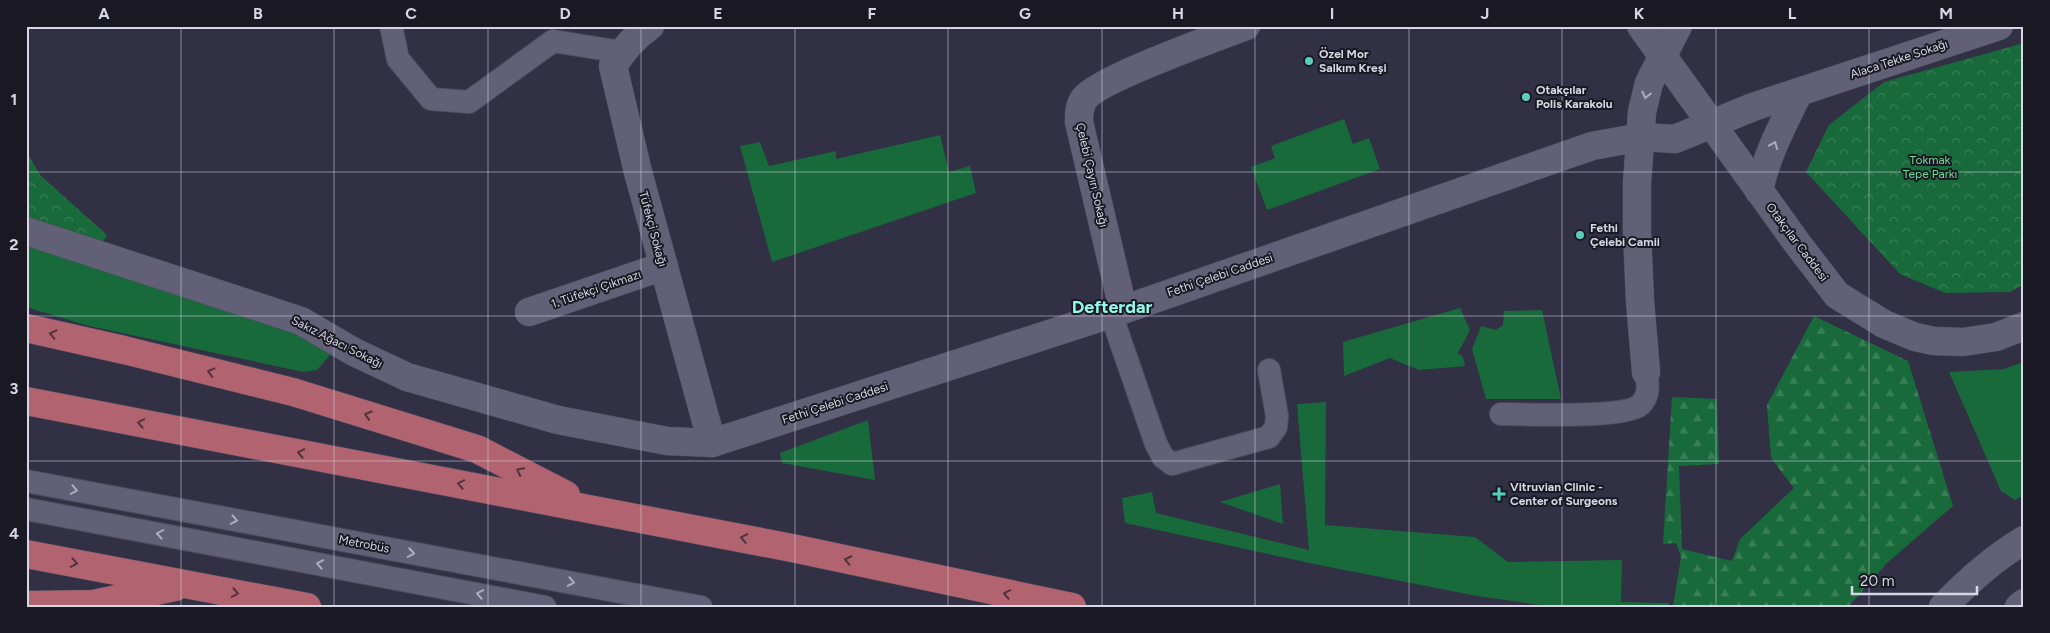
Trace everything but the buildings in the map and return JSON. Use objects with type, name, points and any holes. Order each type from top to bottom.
[{"type":"highway","points":[[26,328],[294,392],[477,449],[594,509]]},
{"type":"highway","points":[[26,401],[594,509],[792,548],[1072,607]]},
{"type":"highway","points":[[26,554],[307,607]]},
{"type":"highway","points":[[26,605],[92,604],[187,584]]},
{"type":"street","name":"Tüfekçi Sokağı","points":[[650,26],[639,34],[622,52],[613,66],[638,172],[712,443]]},
{"type":"street","name":"Çelebi Çayırı Sokağı","points":[[1117,311],[1079,122],[1079,110],[1084,99],[1095,90],[1193,35],[1246,26]]},
{"type":"street","name":"Otakçılar Caddesi","points":[[1641,26],[1796,243],[1838,295],[1884,324],[1915,338],[1963,342],[1996,337],[2024,326]]},
{"type":"street","points":[[1646,372],[1640,301],[1637,184],[1642,137],[1642,112],[1649,83],[1678,26]]},
{"type":"street","name":"Alaca Tekke Sokağı","points":[[1710,124],[1799,92],[1999,26]]},
{"type":"street","points":[[1759,191],[1762,175],[1774,145],[1799,92]]},
{"type":"street","name":"Fethi Çelebi Caddesi","points":[[712,443],[1117,311],[1592,146],[1642,137],[1675,139],[1710,124]]},
{"type":"street","name":"Sakız Ağacı Sokağı","points":[[26,230],[301,321],[354,352],[408,377],[558,420],[667,441],[712,443]]},
{"type":"street","name":"1. Tüfekçi Çıkmazı","points":[[529,312],[664,266]]},
{"type":"street","points":[[1943,607],[1961,589],[2012,547],[2024,540]]},
{"type":"street","points":[[2019,607],[2024,603]]},
{"type":"lane","points":[[391,26],[398,59],[431,99],[469,102],[548,34],[622,52]]},
{"type":"lane","points":[[1117,311],[1156,444],[1163,457],[1172,464],[1269,437],[1276,427],[1277,416],[1269,370]]},
{"type":"lane","points":[[1501,414],[1610,413],[1629,409],[1639,406],[1646,397],[1648,388],[1646,372]]},
{"type":"lane","name":"Metrobüs","points":[[26,481],[702,607]]},
{"type":"lane","points":[[26,509],[545,607]]},
{"type":"green space","name":"Tokmak Tepe Parkı","points":[[2024,43],[2024,284],[2010,292],[1945,293],[1900,274],[1806,172],[1829,125],[1884,82]]},
{"type":"green space","points":[[1344,119],[1353,144],[1369,138],[1380,169],[1267,210],[1251,167],[1275,158],[1271,146]]},
{"type":"green space","points":[[940,135],[949,172],[970,166],[976,193],[772,262],[740,146],[760,142],[769,166],[836,151],[836,159]]},
{"type":"green space","points":[[26,151],[40,175],[107,235],[101,245],[26,225]]},
{"type":"green space","points":[[26,241],[299,327],[330,355],[317,370],[303,372],[85,325],[26,307]]},
{"type":"green space","points":[[1460,308],[1470,330],[1458,353],[1463,357],[1465,366],[1419,370],[1390,358],[1344,376],[1343,342]]},
{"type":"green space","points":[[1542,310],[1561,399],[1486,399],[1472,349],[1481,326],[1496,330],[1503,325],[1504,311]]},
{"type":"green space","points":[[1814,316],[1908,361],[1953,506],[1887,563],[1848,607],[1673,607],[1681,557],[1676,543],[1663,544],[1672,397],[1717,399],[1719,464],[1679,466],[1682,549],[1732,561],[1740,539],[1794,488],[1771,458],[1767,405]]},
{"type":"green space","points":[[2024,362],[2024,495],[2015,500],[2001,491],[1949,372],[2004,369]]},
{"type":"green space","points":[[1326,402],[1325,525],[1475,537],[1508,562],[1622,560],[1621,602],[1669,603],[1668,607],[1553,607],[1477,596],[1319,565],[1125,523],[1122,498],[1152,492],[1156,513],[1309,550],[1297,404]]},
{"type":"green space","points":[[868,420],[875,480],[782,463],[780,453]]},
{"type":"green space","points":[[1280,484],[1283,524],[1220,502]]},
{"type":"place","name":"Özel Mor Salkım Kreşi","points":[[1309,61]]},
{"type":"place","name":"Otakçılar Polis Karakolu","points":[[1526,97]]},
{"type":"place","name":"Fethi Çelebi Camii","points":[[1580,235]]},
{"type":"place","name":"Vitruvian Clinic - Center of Surgeons","points":[[1499,494]]},
{"type":"district","name":"Defterdar","points":[[1112,307]]}]
